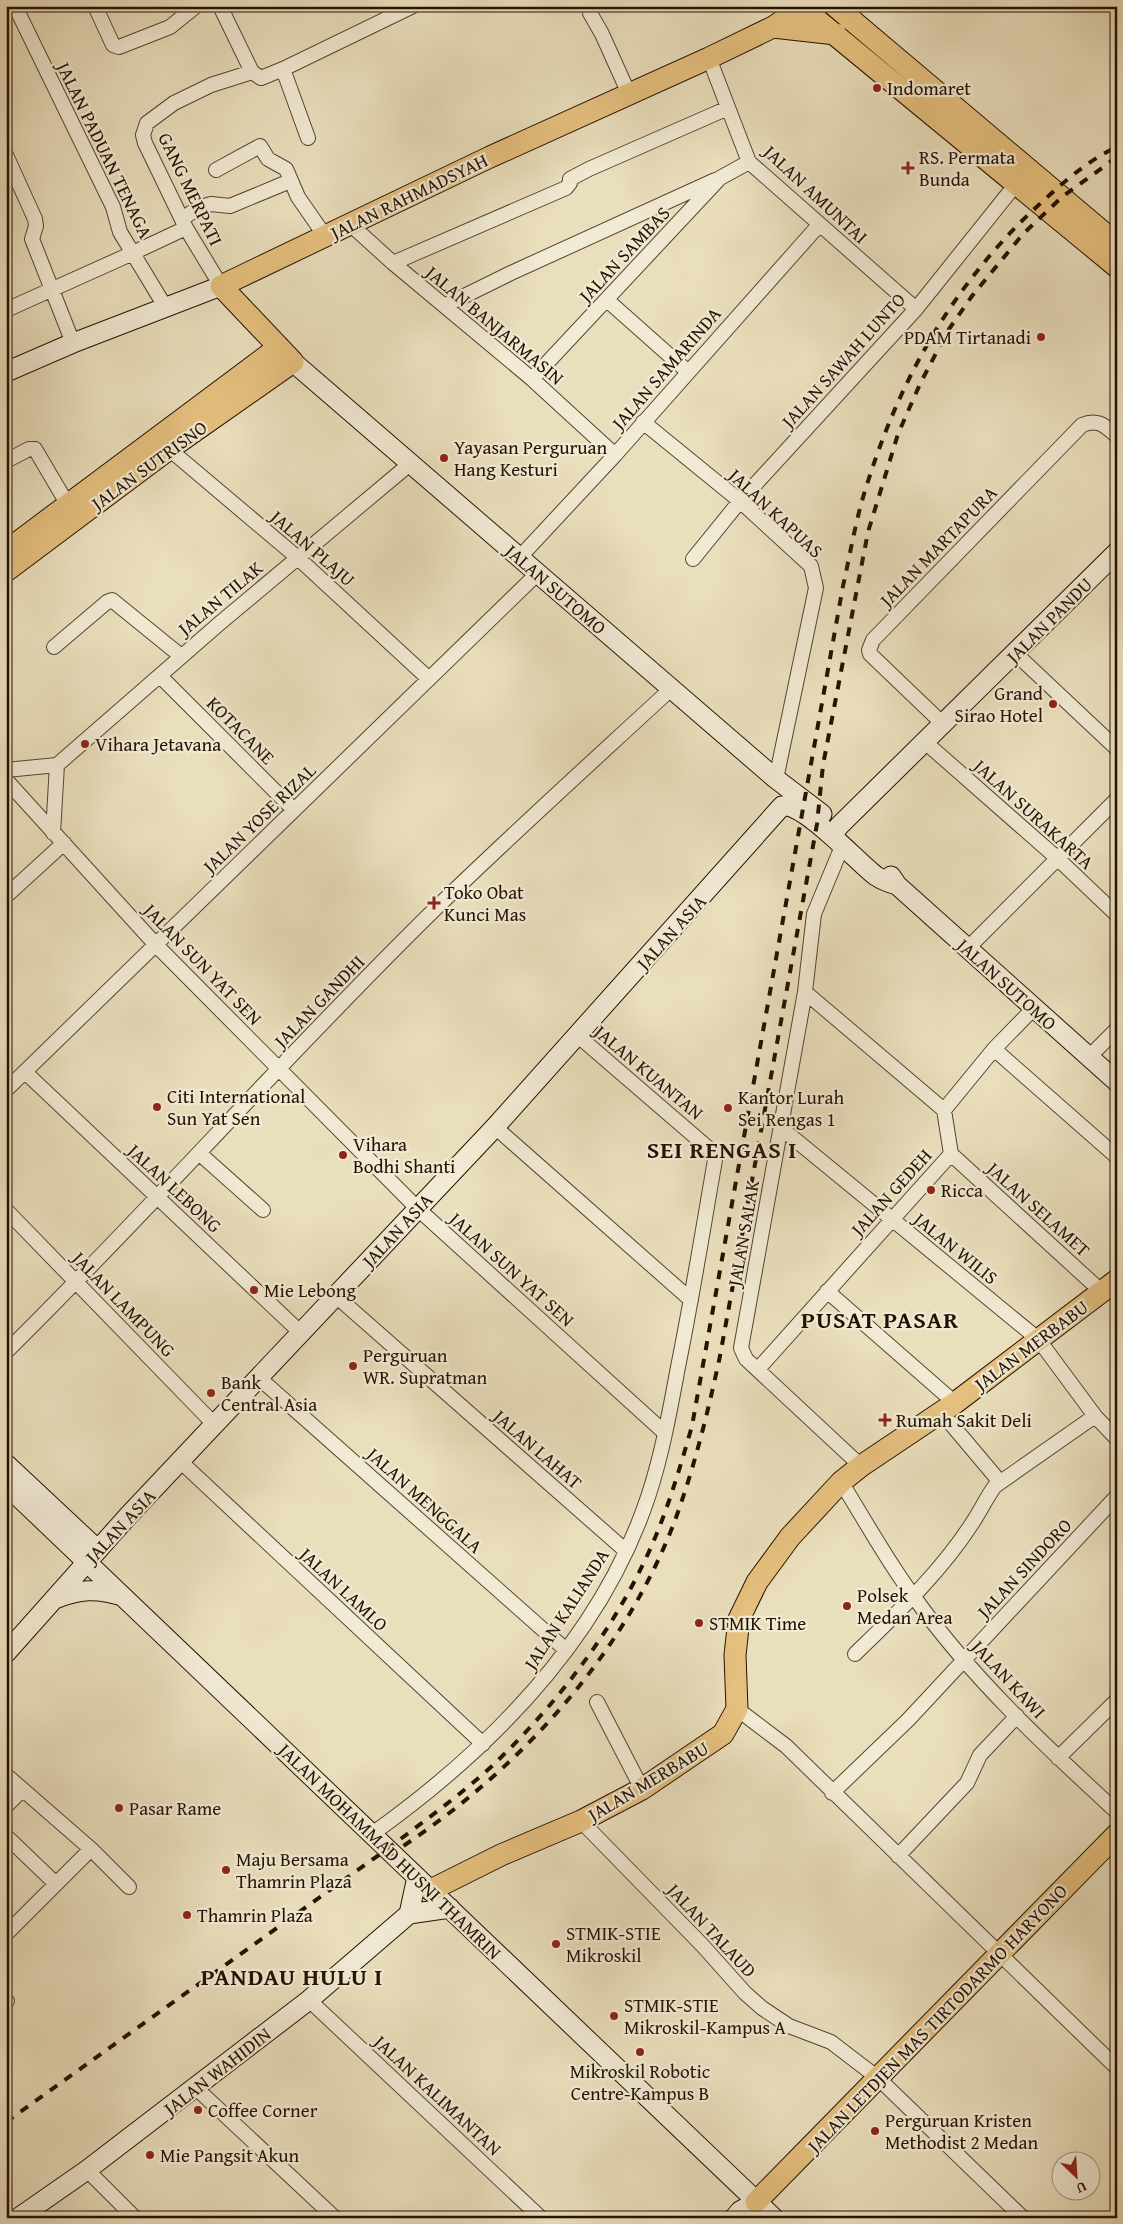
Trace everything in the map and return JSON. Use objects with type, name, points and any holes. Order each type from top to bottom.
[{"type":"main road","name":"JALAN RAHMADSYAH","points":[[6,372],[73,343],[221,286],[350,224],[709,58],[773,27],[802,7]]},
{"type":"main road","points":[[802,7],[836,34],[898,73],[1117,244]]},
{"type":"main road","points":[[844,9],[898,73],[1016,184],[1117,267]]},
{"type":"main road","points":[[773,27],[836,34]]},
{"type":"main road","name":"JALAN SUTOMO","points":[[221,286],[286,354],[776,779],[838,836],[876,876],[897,885],[1117,1082]]},
{"type":"main road","name":"JALAN SUTRISNO","points":[[6,571],[169,449],[286,354]]},
{"type":"main road","name":"JALAN SUTRISNO","points":[[6,552],[68,505],[286,354]]},
{"type":"main road","name":"JALAN PANDU","points":[[838,836],[942,723],[1016,654],[1117,552]]},
{"type":"main road","name":"JALAN SUTOMO","points":[[785,806],[838,836]]},
{"type":"main road","name":"JALAN ASIA","points":[[6,1653],[92,1555],[495,1127],[776,812],[785,806]]},
{"type":"main road","name":"JALAN MERBABU","points":[[424,1883],[501,1855],[581,1821],[642,1789],[713,1743],[730,1725],[737,1709],[736,1636],[745,1603],[757,1582],[790,1537],[841,1482],[861,1466],[948,1407],[1109,1285]]},
{"type":"main road","name":"JALAN MOHAMMAD HUSNI THAMRIN","points":[[6,1464],[92,1555],[124,1596],[450,1908],[754,2210],[774,2218]]},
{"type":"main road","name":"JALAN MOHAMMAD HUSNI THAMRIN","points":[[6,1485],[92,1555]]},
{"type":"main road","points":[[53,1599],[68,1593],[93,1589],[124,1596]]},
{"type":"main road","name":"JALAN LETDJEN MAS TIRTODARMO HARYONO","points":[[754,2210],[878,2078],[1117,1834]]},
{"type":"main road","points":[[409,1914],[424,1883]]},
{"type":"main road","points":[[409,1914],[450,1908]]},
{"type":"main road","name":"JALAN WAHIDIN","points":[[18,2218],[196,2088],[309,2000],[409,1914]]},
{"type":"main road","points":[[734,2218],[740,2211],[754,2210]]},
{"type":"street","name":"JALAN PADUAN TENAGA","points":[[16,6],[113,207],[120,232],[136,251],[166,308]]},
{"type":"street","points":[[95,6],[114,46],[119,47],[170,27],[196,6]]},
{"type":"street","points":[[220,6],[252,72],[261,78],[413,6]]},
{"type":"street","points":[[590,13],[602,34],[629,94]]},
{"type":"street","name":"JALAN AMUNTAI","points":[[709,58],[750,162],[916,309]]},
{"type":"street","points":[[283,69],[308,138]]},
{"type":"street","name":"GANG MERPATI","points":[[221,286],[184,223],[144,143],[143,135],[147,123],[186,96],[252,72]]},
{"type":"street","points":[[393,263],[566,188],[570,183],[570,179],[728,108]]},
{"type":"street","points":[[216,170],[260,146],[268,159],[286,169],[298,197],[325,236]]},
{"type":"street","points":[[6,155],[35,219],[36,226],[32,239],[73,343]]},
{"type":"street","name":"JALAN SAMBAS","points":[[532,380],[720,178],[750,162]]},
{"type":"street","points":[[446,306],[511,273],[720,178]]},
{"type":"street","points":[[6,310],[136,251],[184,223],[198,208],[211,204],[230,206],[283,184]]},
{"type":"street","name":"JALAN SAWAH LUNTO","points":[[692,559],[740,501],[916,309],[1016,184]]},
{"type":"street","name":"JALAN BANJARMASIN","points":[[350,224],[393,263],[532,380],[615,455]]},
{"type":"street","name":"JALAN SAMARINDA","points":[[520,557],[615,455],[819,225]]},
{"type":"street","points":[[607,300],[687,372]]},
{"type":"street","name":"JALAN MARTAPURA","points":[[942,723],[870,654],[869,650],[873,640],[1082,425],[1095,421],[1104,425],[1117,436]]},
{"type":"street","name":"JALAN KAPUAS","points":[[644,422],[740,501],[811,566],[816,588],[776,779]]},
{"type":"street","points":[[6,461],[28,448],[35,449],[68,505]]},
{"type":"street","name":"JALAN PLAJU","points":[[169,449],[298,558],[429,678]]},
{"type":"street","name":"JALAN TILAK","points":[[57,765],[181,656],[411,463]]},
{"type":"street","name":"JALAN YOSE RIZAL","points":[[6,1090],[538,573]]},
{"type":"street","points":[[54,647],[107,602],[112,600],[181,656]]},
{"type":"street","points":[[1016,654],[1117,749]]},
{"type":"street","name":"KOTACANE","points":[[160,676],[294,810]]},
{"type":"street","name":"JALAN GANDHI","points":[[6,1352],[77,1282],[280,1068],[434,910],[672,688]]},
{"type":"street","name":"JALAN SURAKARTA","points":[[925,742],[1057,858],[1117,915]]},
{"type":"street","points":[[6,770],[57,765],[53,833]]},
{"type":"street","name":"JALAN SUN YAT SEN","points":[[6,780],[156,945],[417,1208],[665,1433]]},
{"type":"street","points":[[968,948],[1117,799]]},
{"type":"street","name":"JALAN SALAK","points":[[838,836],[814,914],[805,992],[740,1348],[746,1359],[759,1368],[861,1466]]},
{"type":"street","points":[[6,896],[64,843]]},
{"type":"street","points":[[805,992],[944,1110],[994,1048],[1034,1008]]},
{"type":"street","points":[[1089,1057],[1117,1029]]},
{"type":"street","name":"JALAN KUANTAN","points":[[577,1035],[709,1147],[715,1160]]},
{"type":"street","points":[[994,1048],[1117,1157]]},
{"type":"street","name":"JALAN LEBONG","points":[[25,1072],[300,1332]]},
{"type":"street","name":"JALAN GEDEH","points":[[759,1368],[951,1154],[944,1110]]},
{"type":"street","points":[[495,1127],[691,1300]]},
{"type":"street","name":"JALAN WILIS","points":[[781,1128],[1038,1339],[1095,1416],[1117,1440]]},
{"type":"street","points":[[199,1153],[263,1210]]},
{"type":"street","name":"JALAN SELAMET","points":[[951,1154],[1109,1285]]},
{"type":"street","name":"JALAN KALIANDA","points":[[372,1834],[420,1800],[484,1744],[535,1690],[566,1650],[626,1551],[648,1498],[665,1433],[691,1300],[715,1160]]},
{"type":"street","name":"JALAN LAMPUNG","points":[[6,1210],[214,1424]]},
{"type":"street","points":[[827,1291],[948,1407],[1000,1482]]},
{"type":"street","name":"JALAN LAHAT","points":[[336,1296],[626,1551]]},
{"type":"street","name":"JALAN MENGGALA","points":[[258,1377],[566,1650]]},
{"type":"street","points":[[855,1654],[914,1597],[971,1525],[984,1500],[1000,1482],[1095,1416]]},
{"type":"street","name":"JALAN LAMLO","points":[[180,1461],[484,1744]]},
{"type":"street","name":"JALAN KAWI","points":[[841,1482],[914,1597],[965,1659],[1058,1758],[1117,1812]]},
{"type":"street","name":"JALAN SINDORO","points":[[832,1793],[908,1720],[1117,1496]]},
{"type":"street","points":[[1058,1758],[1117,1700]]},
{"type":"street","points":[[597,1702],[642,1789]]},
{"type":"street","points":[[737,1709],[786,1746],[832,1793],[1000,1953],[1117,2068]]},
{"type":"street","points":[[898,1856],[968,1783],[980,1755],[1017,1716]]},
{"type":"street","points":[[6,1776],[91,1849],[129,1887]]},
{"type":"street","points":[[6,1806],[22,1790]]},
{"type":"street","name":"JALAN TALAUD","points":[[581,1821],[652,1892],[745,1993],[762,2008],[789,2026],[825,2038],[878,2078],[1023,2218]]},
{"type":"street","points":[[6,1836],[56,1884]]},
{"type":"street","points":[[6,1934],[91,1849]]},
{"type":"street","name":"JALAN KALIMANTAN","points":[[309,2000],[541,2218]]},
{"type":"street","points":[[196,2088],[335,2218]]},
{"type":"street","points":[[86,2170],[135,2218]]},
{"type":"railway","points":[[6,2122],[390,1847],[479,1778],[537,1720],[558,1695],[578,1670],[615,1616],[646,1558],[660,1526],[692,1426],[843,586],[855,528],[877,454],[909,378],[950,308],[974,275],[1001,243],[1050,195],[1093,160],[1117,147]]},
{"type":"railway","points":[[389,1856],[468,1798],[532,1740],[589,1674],[614,1639],[637,1602],[657,1563],[674,1523],[688,1482],[711,1398],[720,1356],[817,824],[823,765],[868,532],[898,434],[920,384],[947,332],[972,296],[1023,234],[1062,197],[1117,157]]},
{"type":"place","name":"Indomaret","points":[[877,88]]},
{"type":"place","name":"RS. Permata Bunda","points":[[908,168]]},
{"type":"place","name":"PDAM Tirtanadi","points":[[1041,337]]},
{"type":"place","name":"Yayasan Perguruan Hang Kesturi","points":[[444,458]]},
{"type":"place","name":"Grand Sirao Hotel","points":[[1053,704]]},
{"type":"place","name":"Vihara Jetavana","points":[[85,744]]},
{"type":"place","name":"Toko Obat Kunci Mas","points":[[434,903]]},
{"type":"place","name":"Citi International Sun Yat Sen","points":[[157,1107]]},
{"type":"place","name":"Kantor Lurah Sei Rengas 1","points":[[728,1108]]},
{"type":"place","name":"Vihara Bodhi Shanti","points":[[343,1155]]},
{"type":"place","name":"Ricca","points":[[931,1190]]},
{"type":"place","name":"Mie Lebong","points":[[254,1290]]},
{"type":"place","name":"Perguruan WR. Supratman","points":[[353,1366]]},
{"type":"place","name":"Bank Central Asia","points":[[211,1393]]},
{"type":"place","name":"Rumah Sakit Deli","points":[[885,1420]]},
{"type":"place","name":"Polsek Medan Area","points":[[847,1606]]},
{"type":"place","name":"STMIK Time","points":[[699,1623]]},
{"type":"place","name":"Pasar Rame","points":[[119,1808]]},
{"type":"place","name":"Maju Bersama Thamrin Plaza","points":[[226,1870]]},
{"type":"place","name":"Thamrin Plaza","points":[[187,1915]]},
{"type":"place","name":"STMIK-STIE Mikroskil","points":[[556,1944]]},
{"type":"place","name":"STMIK-STIE Mikroskil-Kampus A","points":[[614,2016]]},
{"type":"place","name":"Mikroskil Robotic Centre-Kampus B","points":[[640,2052]]},
{"type":"place","name":"Coffee Corner","points":[[198,2110]]},
{"type":"place","name":"Perguruan Kristen Methodist 2 Medan","points":[[875,2131]]},
{"type":"place","name":"Mie Pangsit Akun","points":[[150,2155]]},
{"type":"district","name":"SEI RENGAS I","points":[[722,1149]]},
{"type":"district","name":"PUSAT PASAR","points":[[880,1319]]},
{"type":"district","name":"PANDAU HULU I","points":[[292,1976]]}]
